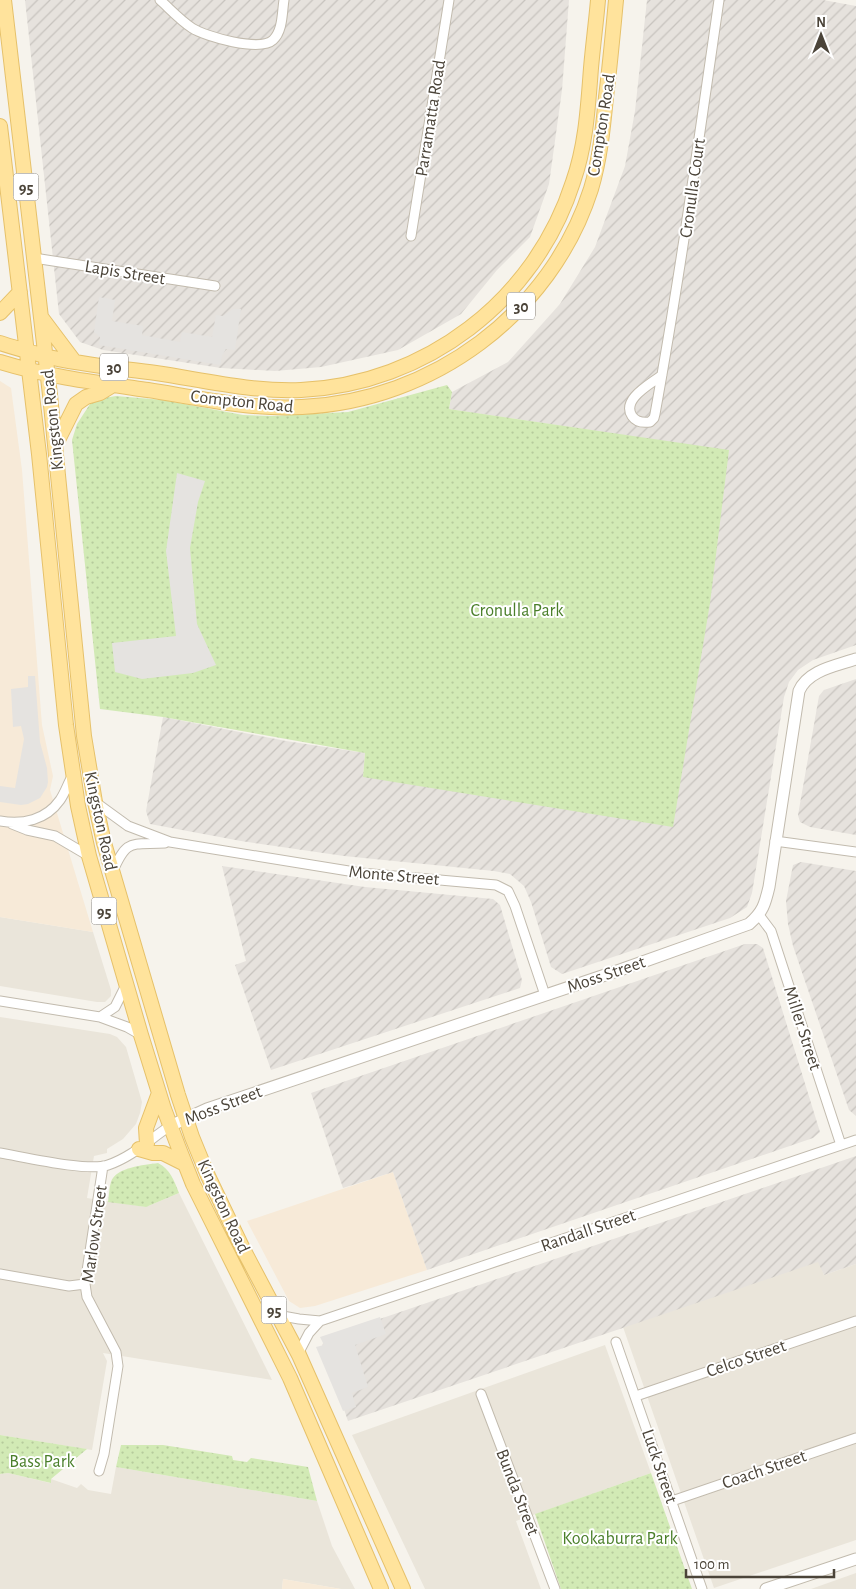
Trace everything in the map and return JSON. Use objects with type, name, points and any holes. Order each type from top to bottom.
[{"type":"main road","name":"Kingston Road","points":[[4,0],[56,444],[84,736],[95,802],[112,873],[186,1118],[220,1204],[298,1354],[403,1589]]},
{"type":"main road","name":"Compton Road","points":[[0,343],[45,356],[74,361],[243,387],[298,390],[336,386],[375,377],[412,364],[450,343],[487,316],[516,285],[544,247],[562,212],[573,184],[584,144],[598,0]]},
{"type":"main road","name":"Compton Road","points":[[0,362],[48,374],[113,385],[268,407],[301,407],[331,405],[364,399],[412,383],[455,360],[492,334],[538,287],[570,236],[584,207],[593,181],[602,140],[616,0]]},
{"type":"main road","name":"Kingston Road","points":[[0,126],[27,351],[64,707],[73,775],[89,856],[159,1093],[185,1164],[215,1229],[290,1378],[381,1589]]},
{"type":"main road","points":[[0,313],[20,292]]},
{"type":"main road","points":[[41,317],[74,361]]},
{"type":"main road","points":[[56,444],[76,404],[86,397],[100,393],[113,385]]},
{"type":"main road","points":[[159,1093],[146,1128],[143,1146],[153,1153],[163,1154],[185,1164]]},
{"type":"street","points":[[160,0],[191,27],[206,35],[256,45],[274,44],[278,34],[284,0]]},
{"type":"street","name":"Parramatta Road","points":[[411,236],[449,0]]},
{"type":"street","name":"Cronulla Court","points":[[662,375],[630,402],[630,411],[638,422],[650,422],[654,418],[662,375],[680,273],[719,0]]},
{"type":"street","name":"Lapis Street","points":[[34,258],[215,286]]},
{"type":"street","points":[[759,915],[764,907],[769,887],[796,703],[801,687],[813,675],[856,660]]},
{"type":"street","points":[[4,822],[32,820],[49,811],[61,798],[73,775]]},
{"type":"street","name":"Monte Street","points":[[95,802],[128,826],[170,842],[361,873],[496,885],[508,891],[515,906],[545,995]]},
{"type":"street","points":[[4,822],[27,830],[55,836],[89,856]]},
{"type":"street","points":[[775,841],[856,852]]},
{"type":"street","name":"Monte Street","points":[[112,873],[120,855],[126,848],[137,844],[170,842]]},
{"type":"street","name":"Moss Street","points":[[170,1126],[186,1118],[273,1086],[749,924],[759,915]]},
{"type":"street","name":"Miller Street","points":[[759,915],[771,931],[841,1145]]},
{"type":"street","points":[[100,1016],[115,1007],[126,985]]},
{"type":"street","points":[[0,1001],[100,1016],[141,1035]]},
{"type":"street","points":[[0,1153],[79,1166],[103,1166],[143,1146],[170,1126]]},
{"type":"street","name":"Randall Street","points":[[277,1315],[299,1320],[320,1321],[856,1140]]},
{"type":"street","name":"Marlow Street","points":[[99,1472],[104,1454],[118,1366],[116,1352],[87,1296],[85,1284],[103,1166]]},
{"type":"street","points":[[0,1274],[69,1286],[85,1284]]},
{"type":"street","name":"Celco Street","points":[[636,1396],[856,1320]]},
{"type":"street","points":[[298,1354],[308,1333],[320,1321]]},
{"type":"street","name":"Luck Street","points":[[616,1342],[702,1589]]},
{"type":"street","name":"Bunda Street","points":[[481,1394],[555,1589]]},
{"type":"street","name":"Coach Street","points":[[672,1501],[856,1438]]},
{"type":"street","points":[[766,1589],[856,1559]]},
{"type":"shaded area","points":[[25,0],[569,0],[562,90],[549,184],[530,237],[497,270],[461,314],[398,350],[321,367],[275,371],[221,368],[103,350],[80,342],[59,314]]},
{"type":"shaded area","points":[[647,0],[823,0],[856,6],[856,645],[813,660],[798,670],[789,682],[784,697],[752,893],[747,907],[730,918],[562,974],[551,967],[531,902],[524,886],[510,874],[344,856],[241,841],[150,824],[146,811],[163,717],[286,741],[365,753],[363,777],[729,451],[449,409],[452,392],[508,362],[560,304],[595,247],[625,166],[635,111]]},
{"type":"shaded area","points":[[99,297],[115,300],[112,321],[143,326],[142,335],[180,342],[182,332],[212,337],[216,315],[223,316],[233,309],[241,309],[235,350],[226,349],[220,365],[99,345],[100,337],[94,332]]},
{"type":"shaded area","points":[[0,381],[11,388],[22,470],[42,725],[53,776],[50,790],[93,932],[0,917]]},
{"type":"shaded area","points":[[177,473],[205,481],[198,502],[190,548],[197,624],[216,665],[193,673],[142,679],[115,672],[112,643],[176,636],[166,551]]},
{"type":"shaded area","points":[[28,676],[35,676],[40,742],[47,768],[48,782],[40,798],[21,805],[0,802],[0,786],[15,788],[24,739],[21,726],[13,727],[11,689],[28,687]]},
{"type":"shaded area","points":[[856,679],[856,835],[810,827],[800,822],[798,815],[819,696],[824,690]]},
{"type":"shaded area","points":[[801,862],[856,871],[856,1116],[849,1110],[793,946],[788,924],[786,901],[793,865]]},
{"type":"shaded area","points":[[222,866],[365,887],[493,899],[500,905],[522,980],[520,988],[271,1070],[235,965],[246,961]]},
{"type":"shaded area","points":[[0,917],[93,932],[111,990],[111,996],[105,1002],[97,1002],[0,986]]},
{"type":"shaded area","points":[[745,944],[757,944],[763,948],[820,1132],[813,1138],[427,1270],[393,1172],[343,1188],[311,1093]]},
{"type":"shaded area","points":[[0,1017],[110,1034],[117,1037],[126,1047],[142,1102],[140,1113],[136,1124],[123,1139],[107,1149],[107,1153],[94,1156],[87,1198],[146,1207],[179,1193],[272,1380],[103,1353],[107,1361],[92,1450],[0,1435]]},
{"type":"shaded area","points":[[856,1156],[856,1264],[824,1275],[818,1262],[348,1421],[322,1345],[327,1337]]},
{"type":"shaded area","points":[[393,1172],[427,1270],[315,1306],[300,1308],[289,1301],[247,1221]]},
{"type":"shaded area","points":[[819,1261],[824,1275],[856,1264],[856,1540],[714,1588],[623,1327]]},
{"type":"shaded area","points":[[380,1317],[386,1334],[355,1345],[368,1387],[352,1393],[356,1407],[343,1411],[316,1347],[324,1345],[320,1337]]},
{"type":"shaded area","points":[[605,1345],[651,1473],[516,1521],[541,1589],[425,1589],[352,1435]]},
{"type":"shaded area","points":[[116,1467],[317,1501],[332,1546],[355,1589],[341,1589],[283,1579],[282,1589],[0,1589],[0,1474],[8,1473],[50,1483],[51,1479],[77,1488],[81,1484],[88,1490],[111,1494]]},
{"type":"shaded area","points":[[856,1573],[856,1589],[811,1589]]},
{"type":"shaded area","points":[[283,1579],[341,1589],[282,1589]]},
{"type":"green space","name":"Cronulla Park","points":[[447,385],[452,392],[449,409],[729,450],[710,603],[673,827],[363,777],[365,753],[163,717],[100,709],[72,440],[77,424],[90,404],[98,399],[116,396],[163,400],[243,415],[272,416],[348,412]]},
{"type":"green space","points":[[158,1163],[169,1172],[179,1193],[146,1207],[108,1202],[111,1182],[118,1173],[131,1168]]},
{"type":"green space","name":"Bass Park","points":[[0,1435],[87,1449],[51,1479],[51,1483],[8,1473],[0,1474]]},
{"type":"green space","points":[[121,1445],[163,1445],[232,1456],[233,1460],[247,1462],[251,1458],[308,1467],[317,1501],[116,1467]]},
{"type":"green space","name":"Kookaburra Park","points":[[651,1473],[692,1589],[561,1589],[535,1514]]}]
